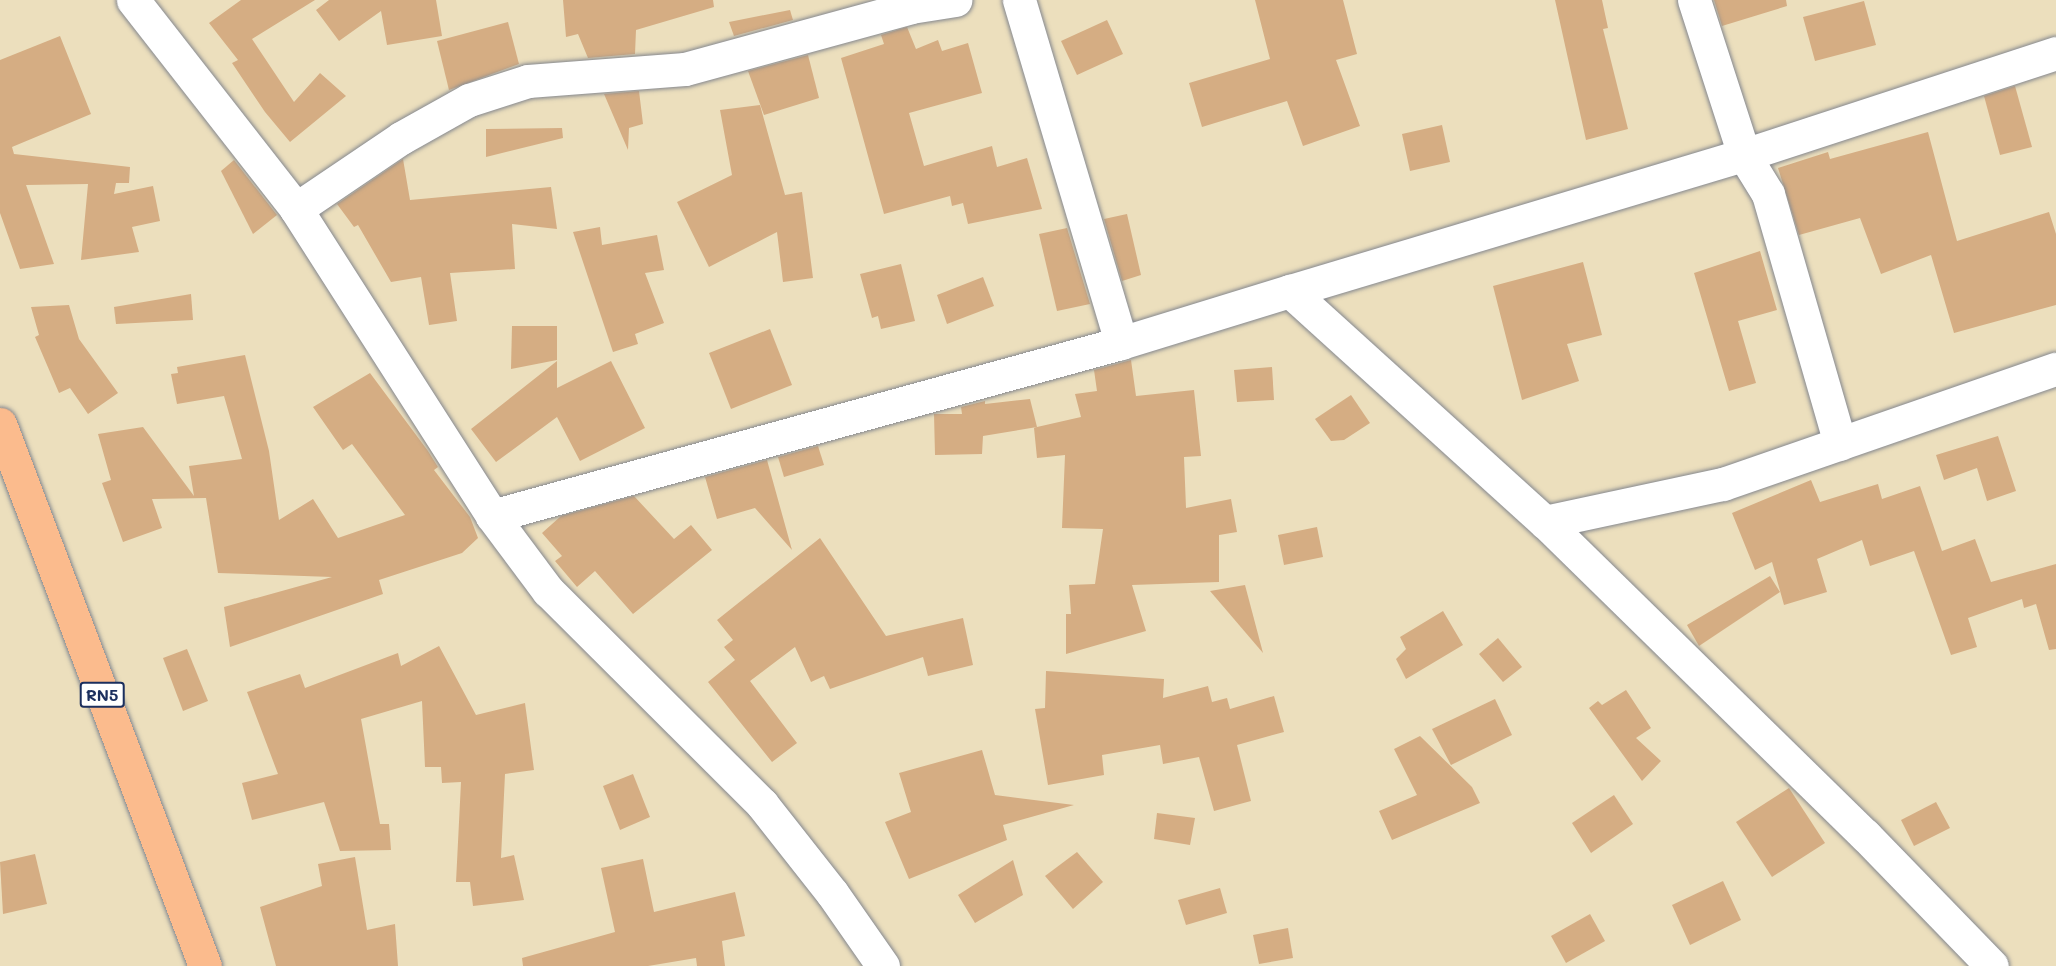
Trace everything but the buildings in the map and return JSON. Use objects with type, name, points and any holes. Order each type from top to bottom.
[{"type":"highway","name":"RN5","points":[[0,424],[204,966]]},
{"type":"street","points":[[133,0],[296,209],[492,516],[548,591],[762,804],[832,893],[883,966]]},
{"type":"street","points":[[296,209],[401,138],[469,99],[528,81],[686,69],[910,7],[955,0]]},
{"type":"street","points":[[1019,0],[1122,343]]},
{"type":"street","points":[[1694,0],[1744,155],[1768,194],[1840,444]]},
{"type":"street","points":[[492,516],[1122,343],[1744,155],[2056,53]]},
{"type":"street","points":[[1290,291],[1545,522],[1865,835],[1992,966]]},
{"type":"street","points":[[1545,522],[1723,484],[2017,379],[2056,369]]},
{"type":"street","points":[[2017,379],[2056,389]]}]
